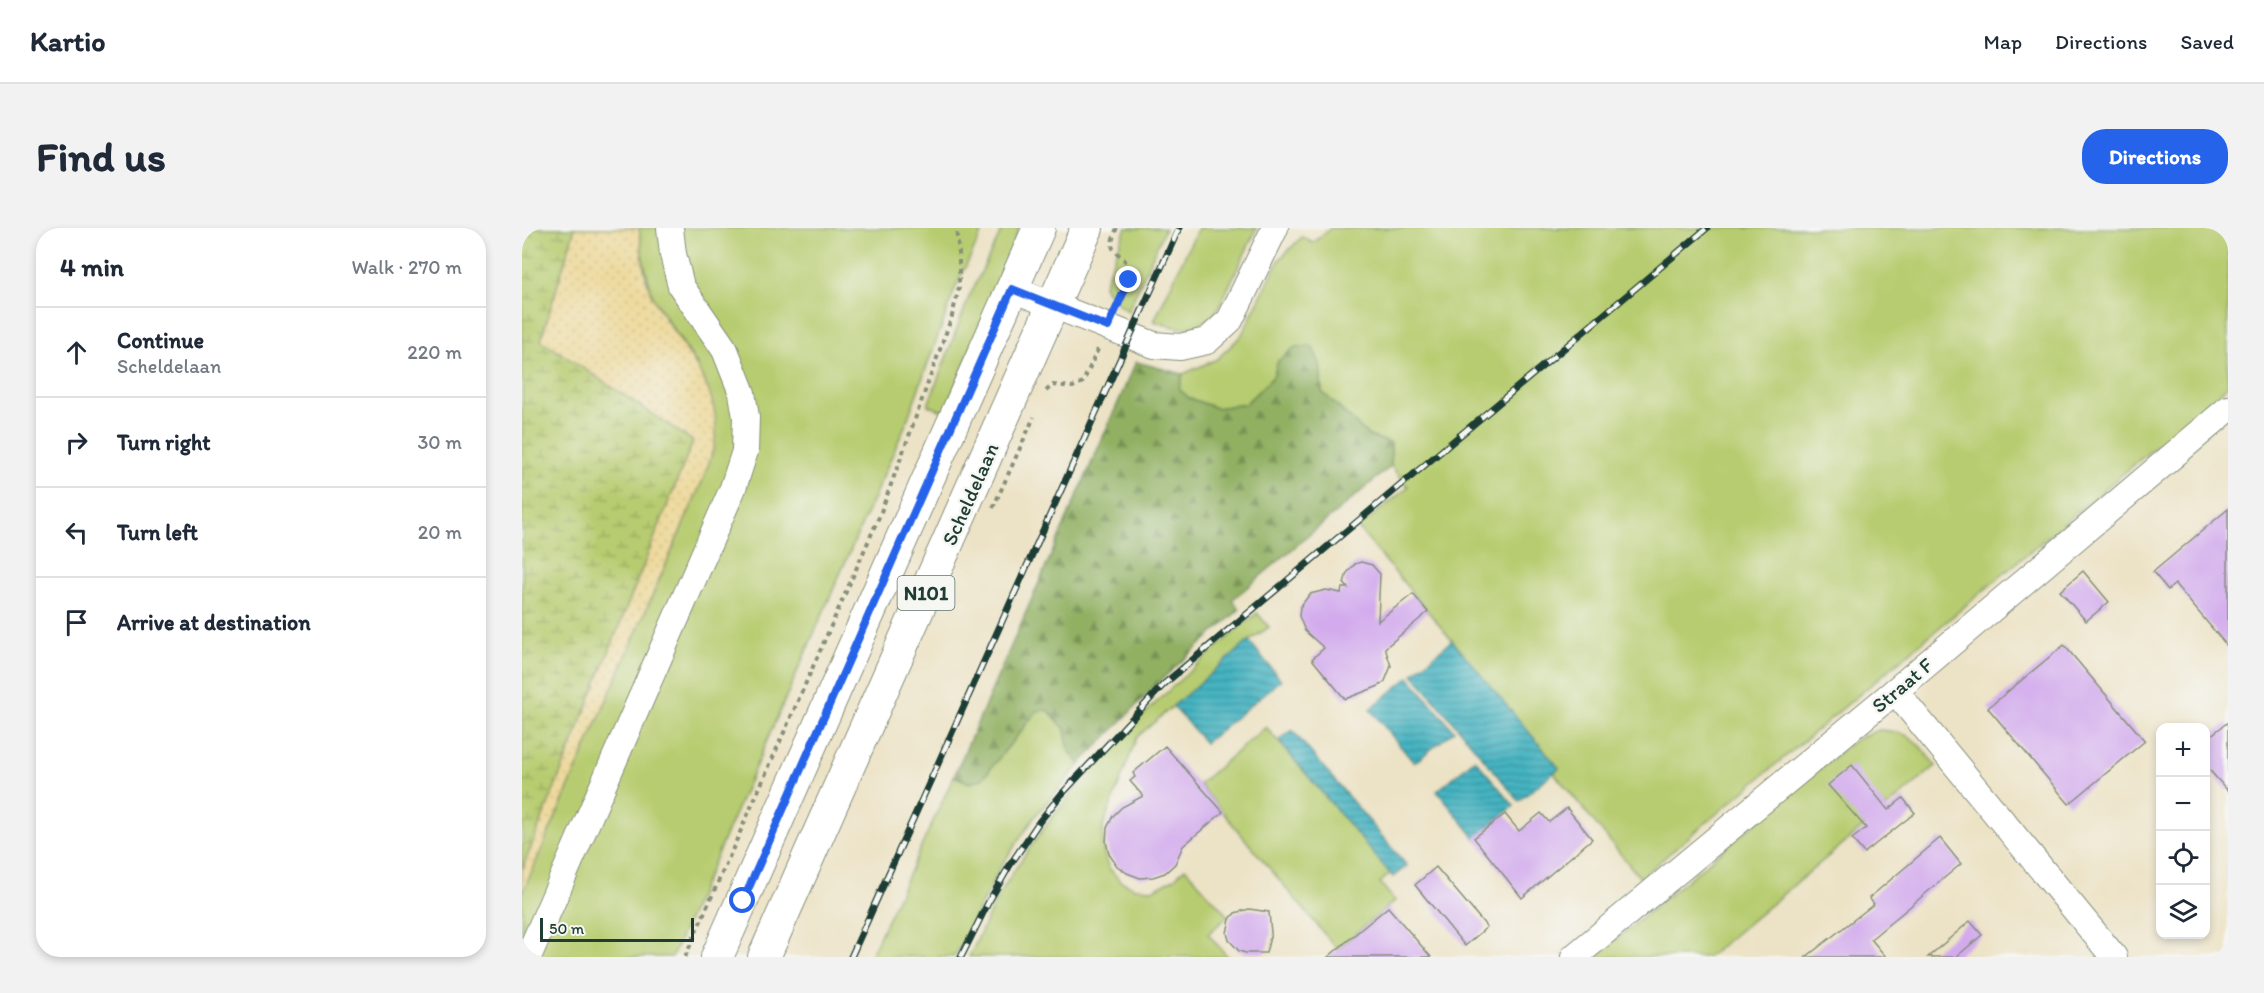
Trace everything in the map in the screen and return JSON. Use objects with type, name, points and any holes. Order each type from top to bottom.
[{"type":"main road","name":"Scheldelaan","points":[[717,957],[1039,228]]},
{"type":"main road","name":"Scheldelaan","points":[[764,957],[1088,228]]},
{"type":"street","points":[[528,957],[733,488],[745,451],[746,417],[742,393],[725,350],[681,286],[673,254],[670,228]]},
{"type":"street","points":[[1012,289],[1154,345],[1180,347],[1207,342],[1230,320],[1275,228]]},
{"type":"street","name":"Straat F","points":[[1574,957],[1895,692],[2228,409]]},
{"type":"street","points":[[1895,692],[2114,957]]},
{"type":"path","points":[[685,957],[879,518],[952,316],[959,287],[956,228]]},
{"type":"path","points":[[1108,327],[1129,280],[1128,266],[1113,250],[1112,239],[1117,228]]},
{"type":"green space","points":[[522,228],[575,228],[541,340],[693,441],[522,870]]},
{"type":"green space","points":[[639,228],[984,228],[955,289],[905,426],[672,957],[522,957],[522,894],[704,477],[698,366],[653,298],[643,259]]},
{"type":"green space","points":[[1003,228],[1019,228],[945,412],[928,405],[969,297]]},
{"type":"green space","points":[[1126,228],[1165,228],[1128,311],[1111,297],[1104,285]]},
{"type":"green space","points":[[1198,228],[1257,228],[1218,309],[1211,317],[1189,328],[1173,327],[1154,321]]},
{"type":"green space","points":[[1331,228],[2228,228],[2228,386],[1640,878],[1554,773],[1559,768],[1358,528],[1408,487],[1391,466],[1391,443],[1369,436],[1322,392],[1320,364],[1278,361],[1273,377],[1245,404],[1216,408],[1189,398],[1178,388],[1183,374],[1217,359],[1241,336],[1279,260],[1302,237],[1313,243]]},
{"type":"green space","points":[[1312,346],[1320,364],[1322,392],[1369,436],[1391,443],[1391,466],[1232,600],[1240,609],[1161,680],[1080,764],[1069,751],[1065,729],[1048,710],[1037,711],[982,779],[970,783],[954,776],[1136,362],[1183,374],[1179,389],[1189,398],[1216,408],[1245,404],[1273,377],[1278,361],[1295,347]]},
{"type":"green space","points":[[1257,613],[1269,627],[1249,641],[1137,737],[1103,826],[1103,851],[1109,868],[1120,881],[1135,888],[1154,889],[1174,879],[1185,868],[1228,916],[1208,934],[1228,957],[969,957],[999,895],[1053,816],[1116,743],[1150,709]]},
{"type":"green space","points":[[1048,710],[1065,729],[1069,751],[1080,764],[1036,815],[1001,866],[954,957],[870,957],[954,776],[970,783],[982,779],[1037,711]]},
{"type":"green space","points":[[1266,727],[1390,873],[1380,883],[1395,901],[1337,949],[1199,784]]},
{"type":"green space","points":[[1879,730],[1906,735],[1918,744],[1936,766],[1708,957],[1595,957],[1852,742]]},
{"type":"sand","points":[[575,228],[639,228],[650,292],[707,386],[716,425],[714,446],[704,477],[522,894],[522,870],[693,441],[541,340]]},
{"type":"water","points":[[1452,640],[1559,768],[1519,801],[1413,674]]},
{"type":"water","points":[[1249,641],[1281,680],[1205,743],[1173,706]]},
{"type":"water","points":[[1409,677],[1454,731],[1414,763],[1370,709]]},
{"type":"water","points":[[1292,730],[1407,866],[1393,877],[1279,741]]},
{"type":"water","points":[[1475,759],[1514,806],[1475,838],[1437,791]]},
{"type":"building","points":[[2228,509],[2228,647],[2175,584],[2168,590],[2153,572]]},
{"type":"building","points":[[1361,562],[1372,565],[1380,574],[1378,621],[1413,594],[1428,612],[1385,648],[1391,666],[1385,681],[1379,686],[1345,699],[1312,659],[1324,648],[1305,631],[1299,616],[1300,607],[1310,594],[1326,590],[1341,593],[1342,588],[1348,588],[1344,583],[1347,573],[1355,564]]},
{"type":"building","points":[[2083,571],[2109,602],[2086,621],[2060,591]]},
{"type":"building","points":[[2064,645],[2145,741],[2069,804],[1988,708]]},
{"type":"building","points":[[2228,722],[2228,791],[2210,771],[2210,736]]},
{"type":"building","points":[[1165,746],[1223,812],[1183,846],[1175,864],[1165,873],[1140,878],[1117,866],[1109,854],[1106,842],[1107,828],[1113,816],[1122,807],[1143,796],[1130,781],[1135,777],[1133,773]]},
{"type":"building","points":[[1852,765],[1888,810],[1903,798],[1915,813],[1864,853],[1852,839],[1866,828],[1828,785]]},
{"type":"building","points":[[1567,808],[1592,839],[1522,898],[1474,838],[1505,814],[1519,831],[1541,813],[1549,822]]},
{"type":"building","points":[[1940,838],[1961,864],[1871,939],[1886,957],[1806,957],[1874,904],[1869,898]]},
{"type":"building","points":[[1436,867],[1487,927],[1465,946],[1415,885]]},
{"type":"building","points":[[1388,907],[1431,957],[1328,957]]},
{"type":"building","points":[[1249,909],[1269,912],[1271,933],[1266,953],[1239,951],[1229,940],[1227,933],[1230,919],[1235,913]]},
{"type":"building","points":[[1970,921],[1982,935],[1956,957],[1928,957]]},
{"type":"railway","points":[[851,957],[1179,228]]},
{"type":"railway","points":[[961,957],[988,903],[1039,822],[1060,796],[1164,684],[1707,228]]},
{"type":"route","points":[[743,901],[1012,289],[1108,327],[1129,280]]}]
